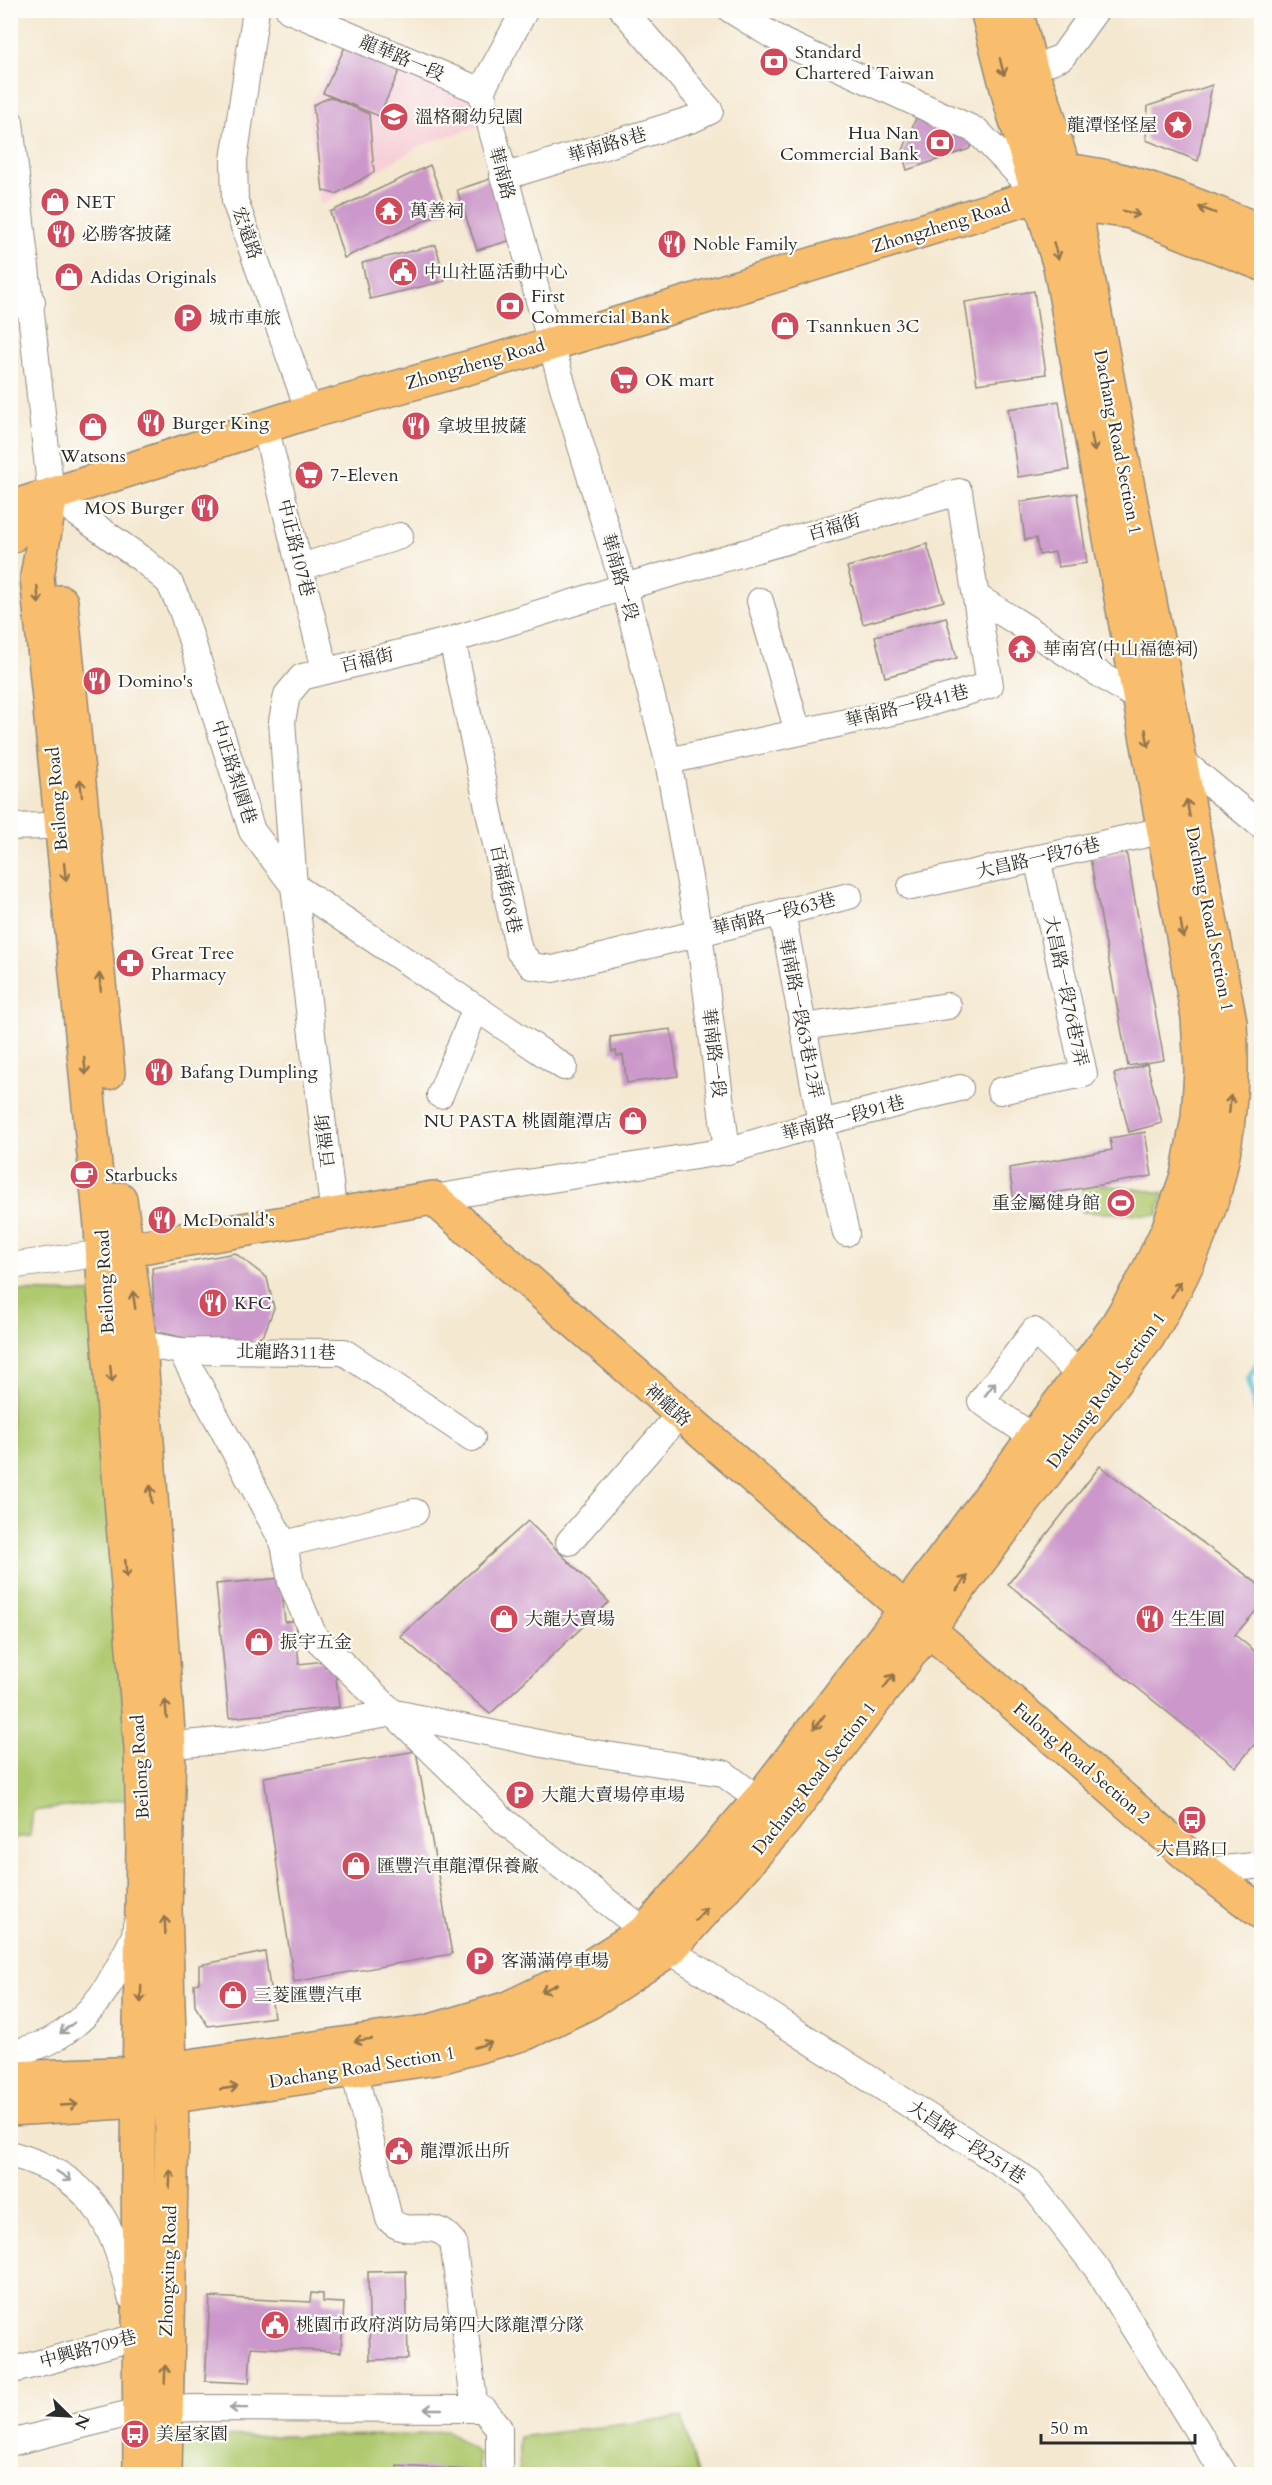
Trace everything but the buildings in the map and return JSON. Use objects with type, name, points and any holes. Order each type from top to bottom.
[{"type":"main road","name":"Dachang Road Section 1","points":[[155,2084],[354,2070],[436,2058],[526,2032],[590,2002],[784,1821],[1034,1438],[1114,1330],[1144,1280],[1168,1230],[1187,1176],[1198,1118],[1201,1071],[1198,1017],[1060,266],[1011,104],[987,10]]},
{"type":"main road","name":"Dachang Road Section 1","points":[[155,2084],[427,2032],[508,2008],[657,1940],[759,1800],[917,1619],[1148,1337],[1178,1286],[1200,1237],[1220,1177],[1229,1124],[1233,1075],[1230,1022],[1074,204],[1062,170],[1045,106],[1031,69],[1016,10]]},
{"type":"main road","points":[[1262,231],[1141,184],[1095,173],[1062,170],[1039,195],[1074,204],[1131,212],[1262,264]]},
{"type":"main road","name":"Zhongzheng Road","points":[[10,508],[309,412],[552,342],[1039,195]]},
{"type":"main road","name":"Zhongzheng Road","points":[[10,537],[51,495]]},
{"type":"main road","name":"Beilong Road","points":[[51,495],[72,826],[115,1251],[140,1344],[155,1747],[165,1910],[155,2084]]},
{"type":"main road","points":[[115,1251],[433,1198]]},
{"type":"main road","name":"神龍路","points":[[433,1198],[679,1415],[917,1619]]},
{"type":"main road","name":"Beilong Road","points":[[115,1251],[104,1286],[155,1747],[143,1847],[155,2084]]},
{"type":"main road","name":"Fulong Road Section 2","points":[[917,1619],[1206,1871],[1262,1913]]},
{"type":"main road","points":[[10,2079],[155,2084]]},
{"type":"main road","points":[[10,2109],[155,2084]]},
{"type":"main road","name":"Zhongxing Road","points":[[140,2475],[152,2410],[153,2332],[138,2146],[155,2084]]},
{"type":"main road","name":"Zhongxing Road","points":[[152,2410],[165,2475]]},
{"type":"street","name":"宏遠路","points":[[256,10],[234,160],[235,201],[309,412]]},
{"type":"street","name":"龍華路一段","points":[[289,10],[481,91]]},
{"type":"street","points":[[481,91],[525,10]]},
{"type":"street","name":"華南路8巷","points":[[503,177],[693,119],[710,111],[623,10]]},
{"type":"street","points":[[731,10],[783,42],[977,131],[1039,195]]},
{"type":"street","points":[[1031,69],[1062,57],[1096,10]]},
{"type":"street","name":"華南路","points":[[481,91],[503,177],[552,342]]},
{"type":"street","name":"Beilong Road","points":[[10,122],[21,304],[51,495]]},
{"type":"street","name":"華南路一段","points":[[552,342],[563,387],[624,587],[668,760],[699,933],[727,1151]]},
{"type":"street","name":"中正路107巷","points":[[265,426],[326,670]]},
{"type":"street","name":"百福街","points":[[334,1216],[294,886],[282,721],[287,695],[302,678],[326,670],[452,640],[624,587],[959,492]]},
{"type":"street","name":"華南路一段41巷","points":[[668,760],[915,707],[990,685],[959,492]]},
{"type":"street","name":"中正路梨園巷","points":[[51,495],[143,560],[169,582],[182,610],[252,831],[294,886],[564,1067]]},
{"type":"street","points":[[301,567],[400,536]]},
{"type":"street","points":[[977,597],[1140,702],[1170,716]]},
{"type":"street","points":[[760,601],[798,732]]},
{"type":"street","name":"百福街68巷","points":[[452,640],[519,951],[532,966],[553,969],[699,933]]},
{"type":"street","points":[[1178,758],[1262,826]]},
{"type":"street","points":[[10,827],[72,826]]},
{"type":"street","name":"大昌路一段76巷","points":[[911,887],[1164,830]]},
{"type":"street","name":"大昌路一段76巷7弄","points":[[1000,1091],[1084,1074],[1037,858]]},
{"type":"street","name":"華南路一段63巷","points":[[699,933],[849,896]]},
{"type":"street","name":"華南路一段63巷12弄","points":[[782,912],[821,1123],[846,1233]]},
{"type":"street","points":[[803,1027],[948,1006]]},
{"type":"street","points":[[440,1095],[476,1008]]},
{"type":"street","name":"華南路一段91巷","points":[[727,1151],[821,1123],[960,1088]]},
{"type":"street","points":[[433,1198],[727,1151]]},
{"type":"street","points":[[10,1266],[115,1251]]},
{"type":"street","points":[[1034,1438],[981,1401],[1034,1331],[1080,1375]]},
{"type":"street","name":"北龍路311巷","points":[[140,1344],[181,1351],[344,1352],[472,1438]]},
{"type":"street","points":[[181,1351],[284,1544],[416,1512]]},
{"type":"street","points":[[569,1542],[679,1415]]},
{"type":"street","name":"大昌路一段251巷","points":[[284,1544],[291,1582],[314,1636],[504,1821],[657,1940],[1030,2182],[1098,2270],[1224,2475]]},
{"type":"street","points":[[155,1747],[231,1740],[394,1713],[562,1748],[723,1773],[759,1800]]},
{"type":"street","points":[[10,2054],[50,2041],[94,2008],[109,1988],[135,1935],[143,1847]]},
{"type":"street","points":[[1206,1871],[1262,1865]]},
{"type":"street","points":[[354,2070],[389,2219],[395,2225],[405,2229],[429,2227],[441,2230],[453,2242],[475,2409]]},
{"type":"street","points":[[10,2154],[38,2161],[70,2179],[100,2212],[119,2248],[153,2332]]},
{"type":"street","name":"中興路709巷","points":[[10,2371],[153,2332]]},
{"type":"street","points":[[10,2444],[152,2410],[483,2409],[499,2428],[499,2475]]},
{"type":"shaded area","name":"溫格爾幼兒園","points":[[345,40],[476,99],[482,125],[419,146],[320,206],[308,109]]},
{"type":"green space","name":"重金屬健身館","points":[[1082,1182],[1163,1193],[1158,1215],[1082,1212]]},
{"type":"green space","points":[[11,1291],[91,1293],[130,1799],[33,1811],[30,1836],[11,1838]]},
{"type":"green space","points":[[682,2417],[698,2474],[519,2474],[519,2437]]},
{"type":"green space","points":[[446,2430],[479,2454],[479,2474],[181,2474],[182,2437],[414,2435]]},
{"type":"waterway","points":[[1262,1355],[1249,1379],[1262,1435]]},
{"type":"place","name":"Standard Chartered Taiwan","points":[[774,62]]},
{"type":"place","name":"溫格爾幼兒園","points":[[394,117]]},
{"type":"place","name":"龍潭怪怪屋","points":[[1178,125]]},
{"type":"place","name":"Hua Nan Commercial Bank","points":[[940,143]]},
{"type":"place","name":"NET","points":[[55,202]]},
{"type":"place","name":"萬善祠","points":[[389,211]]},
{"type":"place","name":"必勝客披薩","points":[[61,234]]},
{"type":"place","name":"Noble Family","points":[[672,244]]},
{"type":"place","name":"中山社區活動中心","points":[[403,272]]},
{"type":"place","name":"Adidas Originals","points":[[69,277]]},
{"type":"place","name":"First Commercial Bank","points":[[510,306]]},
{"type":"place","name":"城市車旅","points":[[188,318]]},
{"type":"place","name":"Tsannkuen 3C","points":[[785,326]]},
{"type":"place","name":"OK mart","points":[[624,380]]},
{"type":"place","name":"Burger King","points":[[151,423]]},
{"type":"place","name":"拿坡里披薩","points":[[416,426]]},
{"type":"place","name":"Watsons","points":[[93,427]]},
{"type":"place","name":"7-Eleven","points":[[309,475]]},
{"type":"place","name":"MOS Burger","points":[[205,508]]},
{"type":"place","name":"華南宮(中山福德祠)","points":[[1022,649]]},
{"type":"place","name":"Domino's","points":[[97,681]]},
{"type":"place","name":"Great Tree Pharmacy","points":[[130,963]]},
{"type":"place","name":"Bafang Dumpling","points":[[159,1072]]},
{"type":"place","name":"NU PASTA 桃園龍潭店","points":[[633,1121]]},
{"type":"place","name":"Starbucks","points":[[84,1175]]},
{"type":"place","name":"重金屬健身館","points":[[1121,1203]]},
{"type":"place","name":"McDonald's","points":[[162,1220]]},
{"type":"place","name":"KFC","points":[[213,1303]]},
{"type":"place","name":"大龍大賣場","points":[[504,1619]]},
{"type":"place","name":"生生圓","points":[[1150,1619]]},
{"type":"place","name":"振宇五金","points":[[259,1642]]},
{"type":"place","name":"大龍大賣場停車場","points":[[520,1795]]},
{"type":"place","name":"大昌路口","points":[[1192,1820]]},
{"type":"place","name":"匯豐汽車龍潭保養廠","points":[[356,1866]]},
{"type":"place","name":"客滿滿停車場","points":[[480,1961]]},
{"type":"place","name":"三菱匯豐汽車","points":[[233,1995]]},
{"type":"place","name":"龍潭派出所","points":[[399,2151]]},
{"type":"place","name":"桃園市政府消防局第四大隊龍潭分隊","points":[[275,2325]]},
{"type":"place","name":"美屋家園","points":[[135,2434]]}]
